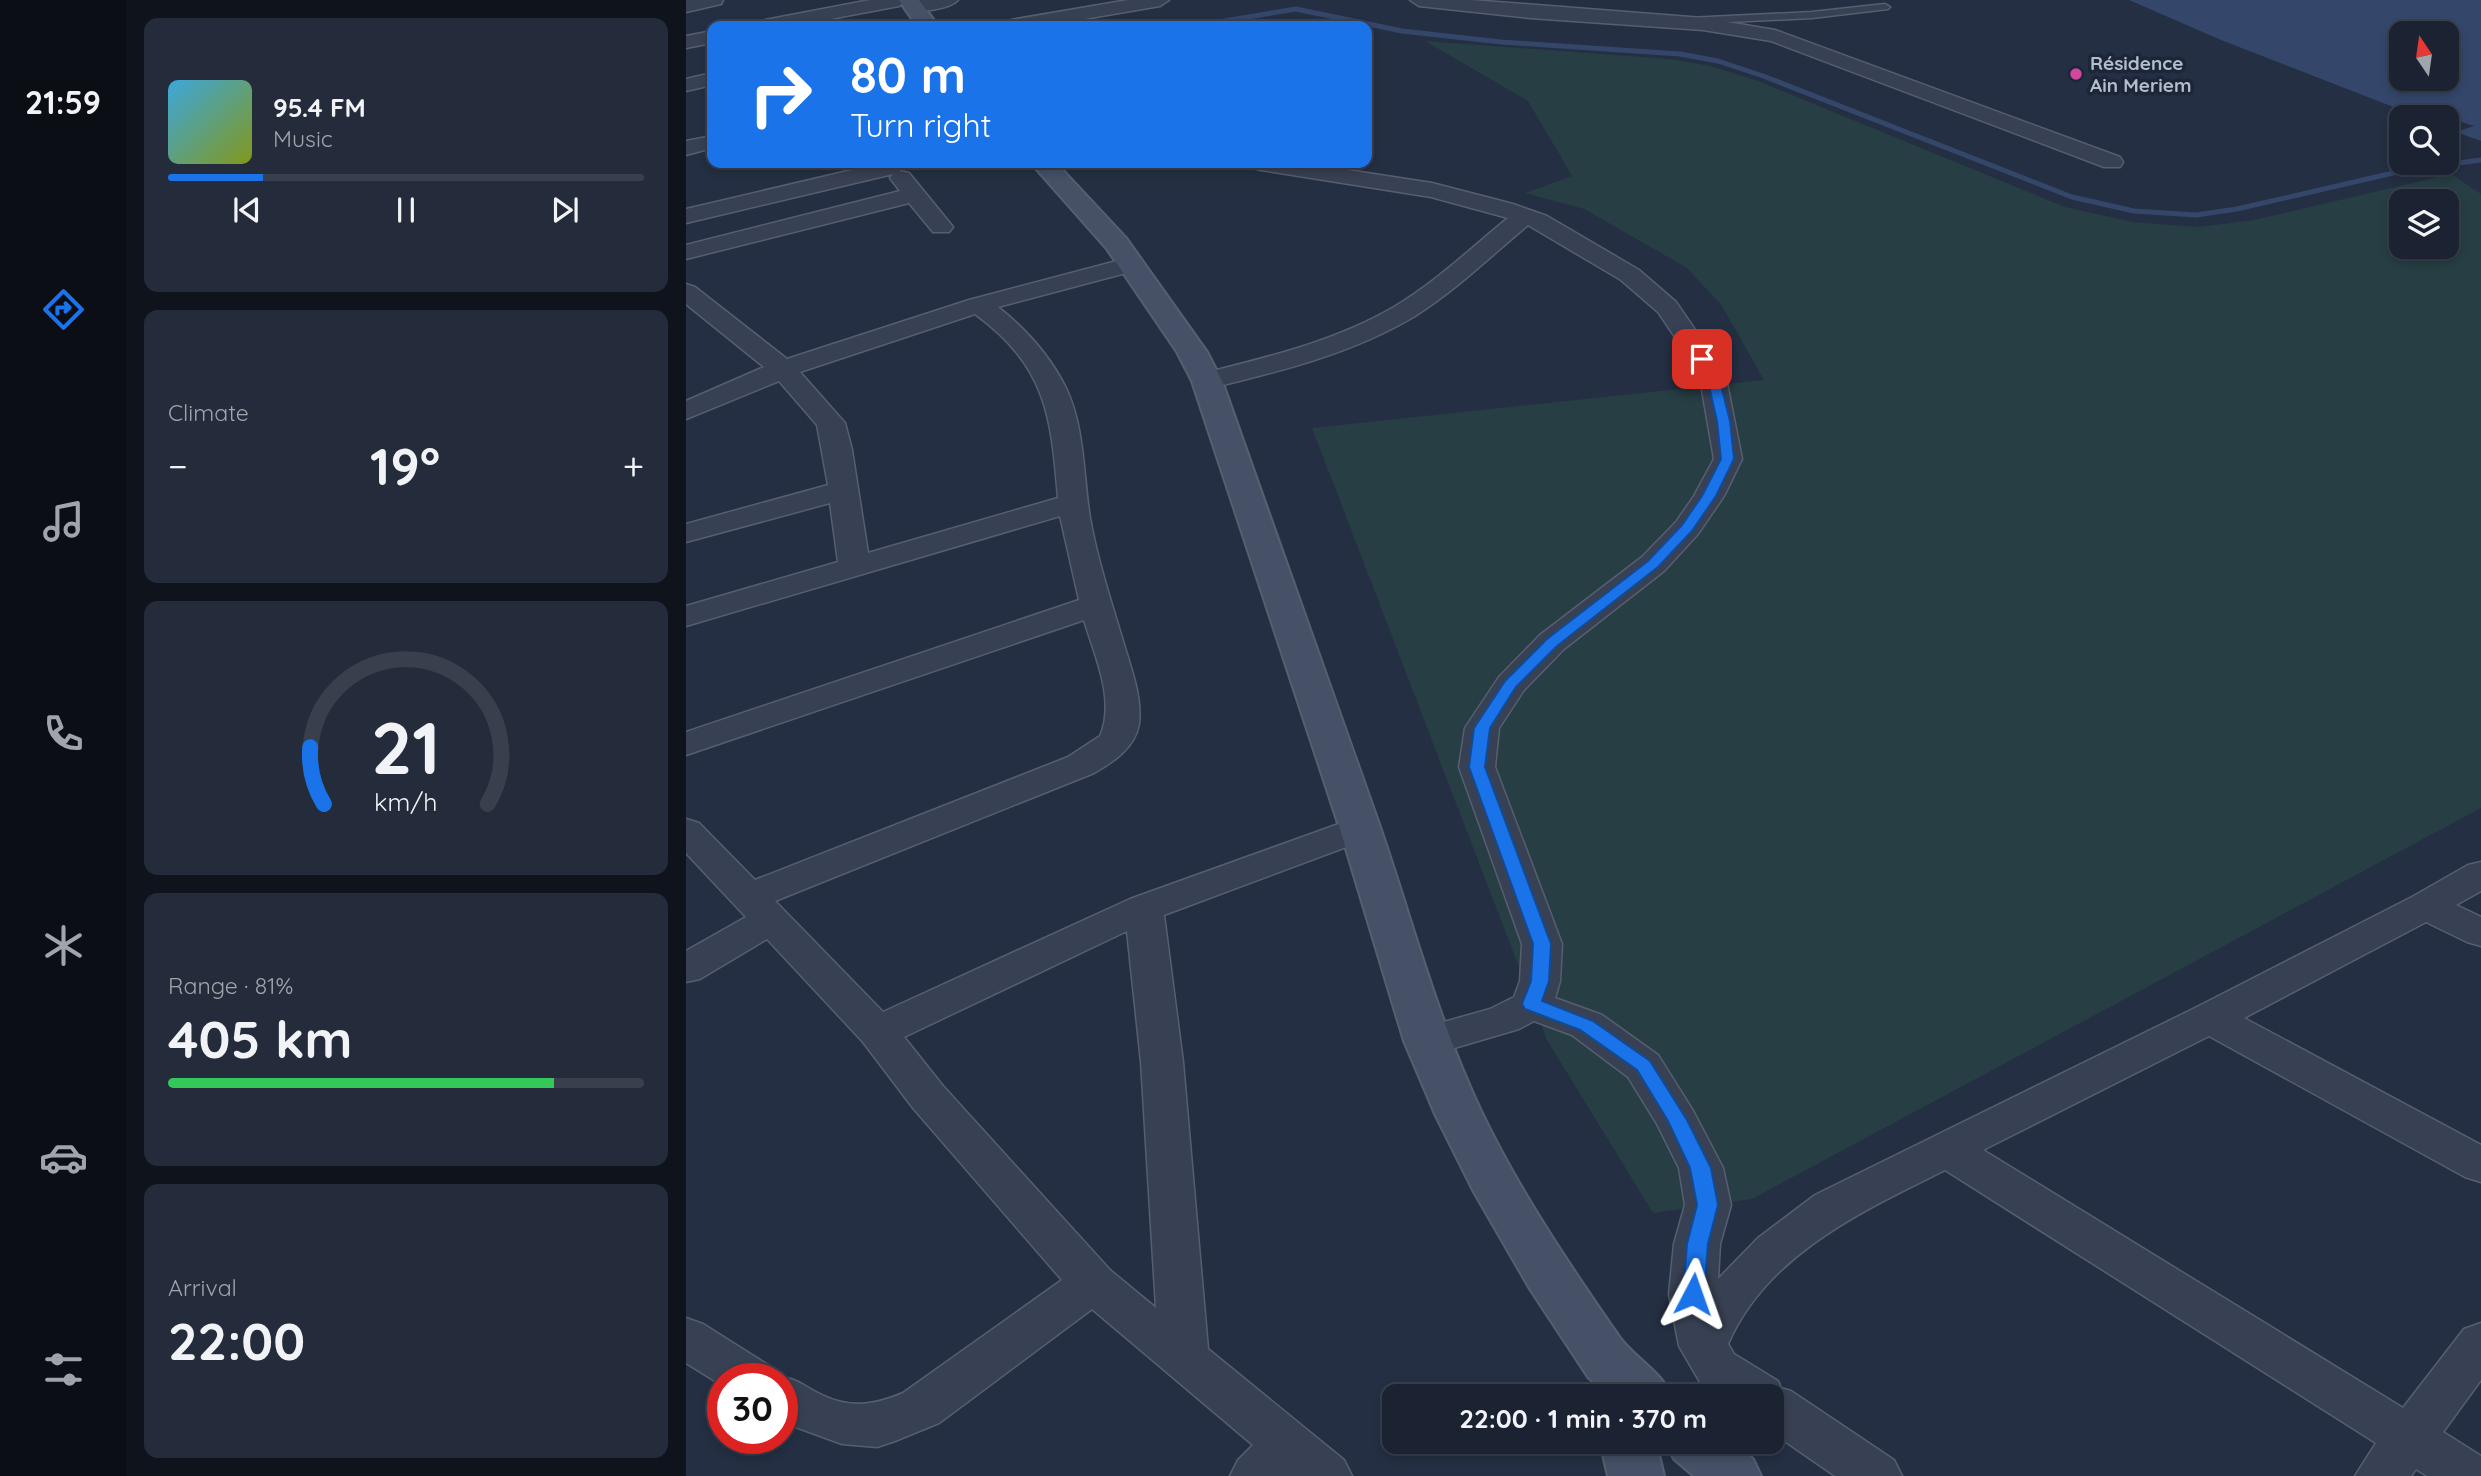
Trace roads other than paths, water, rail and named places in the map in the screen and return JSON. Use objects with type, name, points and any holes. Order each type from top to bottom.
[{"type":"main road","points":[[907,2],[924,21]]},
{"type":"main road","points":[[1048,168],[1132,264],[1192,352],[1207,381],[1360,829],[1427,1041],[1459,1114],[1499,1192],[1611,1379]]},
{"type":"main road","points":[[1631,1454],[1636,1476]]},
{"type":"main road","points":[[1708,1454],[1733,1476]]},
{"type":"street","points":[[686,6],[714,0]]},
{"type":"street","points":[[807,21],[907,2],[949,0]]},
{"type":"street","points":[[1040,21],[1160,0]]},
{"type":"street","points":[[1419,0],[1506,10],[1743,29],[1775,36],[2112,162]]},
{"type":"street","points":[[686,43],[707,38]]},
{"type":"street","points":[[686,85],[707,80]]},
{"type":"street","points":[[686,148],[707,143]]},
{"type":"street","points":[[686,216],[879,168]]},
{"type":"street","points":[[893,168],[941,227]]},
{"type":"street","points":[[1293,168],[1432,190],[1539,221],[1630,275],[1667,307],[1712,373],[1723,421],[1728,459],[1709,496],[1687,528],[1653,564],[1552,642],[1511,684],[1482,728],[1477,767],[1542,944],[1540,981],[1532,1004],[1504,1019],[1427,1041]]},
{"type":"street","points":[[686,252],[915,194]]},
{"type":"street","points":[[1207,381],[1302,355],[1358,334],[1404,311],[1444,283],[1525,216]]},
{"type":"street","points":[[686,411],[783,369],[978,305],[1132,264]]},
{"type":"street","points":[[686,292],[783,369],[831,423],[838,450],[854,565]]},
{"type":"street","points":[[686,969],[761,908],[1004,797],[1081,765],[1108,749],[1121,726],[1121,688],[1096,604],[1073,503],[1068,430],[1050,383],[1017,335],[978,305]]},
{"type":"street","points":[[686,533],[843,491]]},
{"type":"street","points":[[686,616],[1073,503]]},
{"type":"street","points":[[686,744],[1096,604]]},
{"type":"street","points":[[878,1032],[1010,968],[1144,908],[1360,829]]},
{"type":"street","points":[[686,831],[878,1032],[928,1097],[1093,1283],[1184,1358],[1271,1461],[1326,1476]]},
{"type":"street","points":[[1703,1346],[1710,1327],[1748,1275],[1778,1246],[1832,1207],[1945,1148],[2210,1018],[2426,906],[2481,874]]},
{"type":"street","points":[[2426,906],[2481,933]]},
{"type":"street","points":[[1144,908],[1162,1062],[1184,1358]]},
{"type":"street","points":[[1532,1004],[1587,1025],[1643,1066],[1677,1120],[1700,1168],[1708,1205],[1697,1244],[1693,1294],[1703,1346],[1717,1368],[1741,1384]]},
{"type":"street","points":[[2210,1018],[2481,1165]]},
{"type":"street","points":[[1945,1148],[2395,1457],[2470,1476]]},
{"type":"street","points":[[798,1407],[842,1423],[877,1426],[921,1408],[1093,1283]]},
{"type":"street","points":[[686,1338],[726,1363]]},
{"type":"street","points":[[2395,1457],[2481,1343]]},
{"type":"street","points":[[1784,1413],[1876,1476]]},
{"type":"lane","points":[[1671,22],[1758,16],[1819,16],[1885,7]]},
{"type":"water","points":[[2129,0],[2481,0],[2481,141],[2459,133],[2474,126],[2459,121],[2459,105],[2389,105],[2221,40]]},
{"type":"waterway","points":[[1224,21],[1296,9],[1354,21]]},
{"type":"waterway","points":[[1372,25],[1402,31],[1501,42],[1680,54],[1718,61],[1766,77],[2072,197],[2134,211],[2196,215],[2237,209],[2406,170],[2481,160]]},
{"type":"place","name":"Résidence Ain Meriem","points":[[2076,74]]}]
